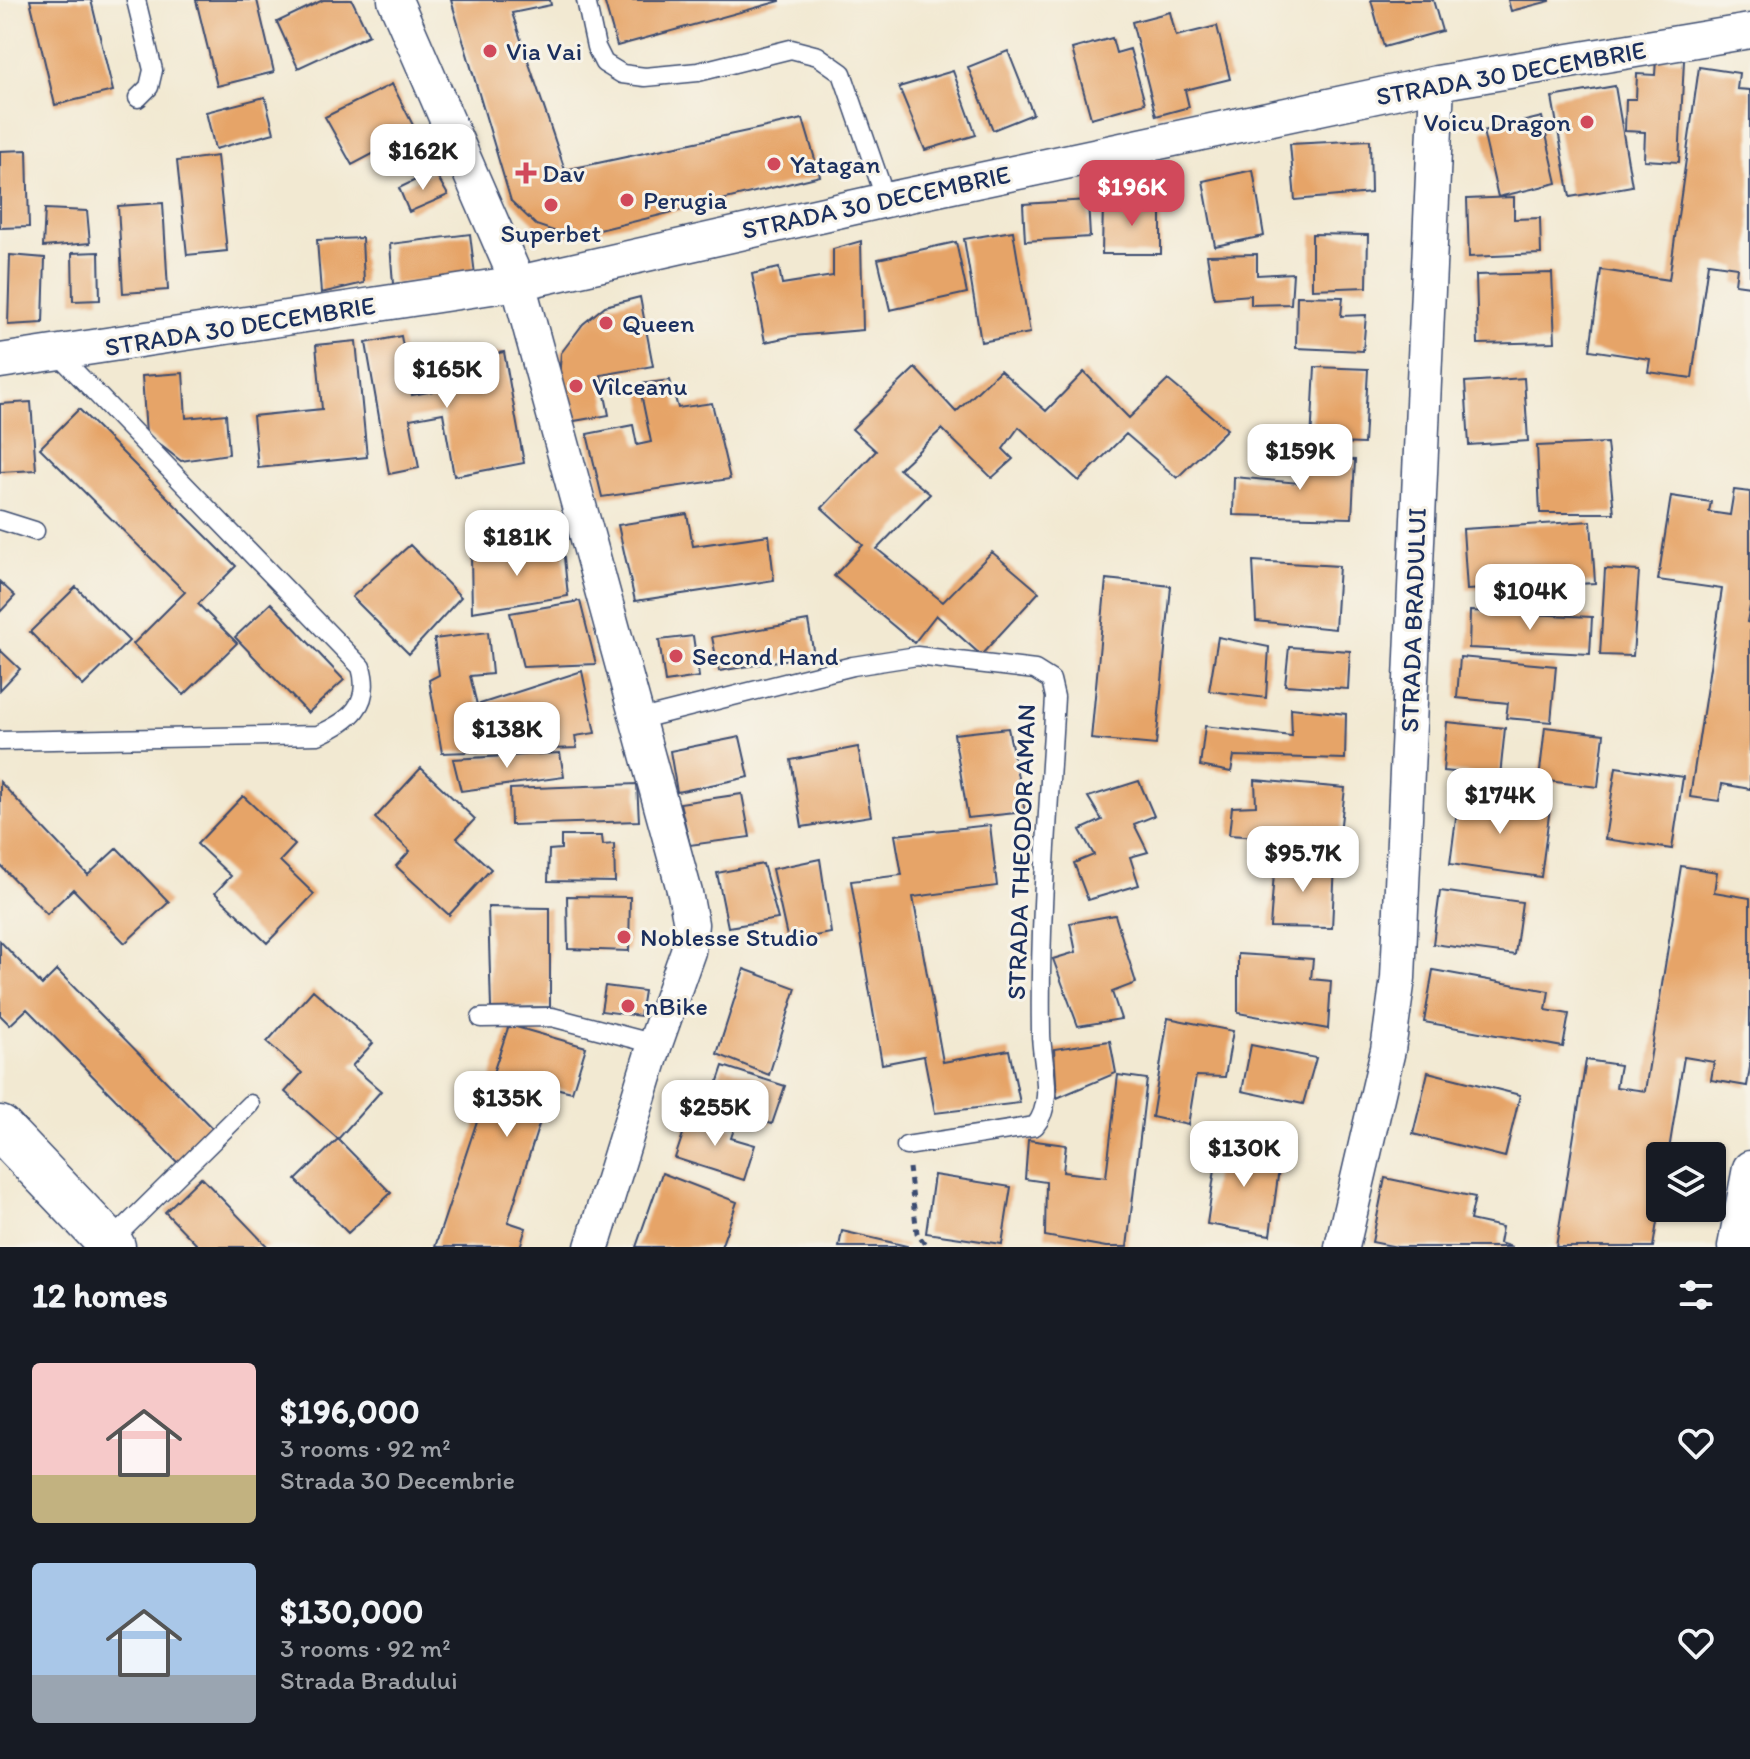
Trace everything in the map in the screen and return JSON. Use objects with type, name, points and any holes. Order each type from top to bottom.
[{"type":"main road","points":[[0,1128],[111,1245]]},
{"type":"street","points":[[395,0],[518,283],[691,924],[688,951],[655,1044],[592,1247]]},
{"type":"street","name":"STRADA 30 DECEMBRIE","points":[[0,361],[518,283],[886,200],[1437,83],[1750,31]]},
{"type":"street","name":"STRADA BRADULUI","points":[[1342,1247],[1388,1050],[1398,978],[1437,83]]},
{"type":"street","points":[[1735,1247],[1750,1168]]},
{"type":"lane","points":[[136,0],[153,70],[149,87],[138,98]]},
{"type":"lane","points":[[586,0],[596,47],[604,63],[622,74],[645,77],[698,72],[791,49],[818,56],[842,73],[886,200]]},
{"type":"lane","points":[[0,741],[318,735],[340,726],[362,703],[366,682],[361,667],[58,354]]},
{"type":"lane","points":[[0,520],[35,531]]},
{"type":"lane","name":"STRADA THEODOR AMAN","points":[[637,720],[853,666],[917,656],[1035,670],[1051,680],[1055,697],[1040,954],[1041,1044],[1047,1101],[1043,1116],[1035,1126],[906,1146]]},
{"type":"lane","points":[[481,1018],[552,1017],[655,1044]]},
{"type":"lane","points":[[111,1245],[250,1104]]},
{"type":"path","points":[[906,1146],[917,1233],[927,1247]]},
{"type":"building","points":[[30,0],[91,0],[113,91],[55,105]]},
{"type":"building","points":[[196,0],[257,0],[274,72],[217,86]]},
{"type":"building","points":[[323,0],[352,0],[369,35],[298,68],[277,22]]},
{"type":"building","points":[[451,0],[550,0],[551,5],[512,13],[565,170],[803,119],[820,176],[571,237],[536,225],[511,201]]},
{"type":"building","points":[[604,0],[780,0],[780,1],[617,46]]},
{"type":"building","points":[[1371,0],[1433,0],[1442,31],[1384,47]]},
{"type":"building","points":[[1508,0],[1550,0],[1550,1],[1511,11]]},
{"type":"building","points":[[1170,12],[1176,36],[1217,26],[1230,79],[1185,90],[1189,107],[1156,116],[1132,22]]},
{"type":"building","points":[[1112,38],[1116,53],[1130,49],[1145,103],[1091,118],[1072,49]]},
{"type":"building","points":[[1008,51],[1033,114],[993,130],[968,67]]},
{"type":"building","points":[[1656,59],[1684,60],[1679,162],[1644,160],[1645,132],[1625,131],[1626,99],[1636,99],[1637,74],[1655,75]]},
{"type":"building","points":[[1699,67],[1739,73],[1737,89],[1750,90],[1750,286],[1735,284],[1737,267],[1708,263],[1692,378],[1648,372],[1650,359],[1590,350],[1601,270],[1669,280]]},
{"type":"building","points":[[953,71],[976,135],[925,150],[899,87]]},
{"type":"building","points":[[392,84],[416,131],[352,165],[325,117]]},
{"type":"building","points":[[1615,86],[1632,186],[1570,197],[1552,97]]},
{"type":"building","points":[[265,97],[274,133],[215,149],[206,112]]},
{"type":"building","points":[[1542,117],[1557,183],[1498,197],[1483,131]]},
{"type":"building","points":[[1370,140],[1371,193],[1295,200],[1290,144]]},
{"type":"building","points":[[27,150],[29,227],[0,228],[0,151]]},
{"type":"building","points":[[217,156],[227,251],[187,255],[177,161]]},
{"type":"building","points":[[1253,170],[1264,236],[1215,246],[1203,181]]},
{"type":"building","points":[[434,171],[448,195],[409,212],[399,188]]},
{"type":"building","points":[[1514,197],[1514,219],[1540,218],[1541,254],[1469,257],[1467,199]]},
{"type":"building","points":[[1088,200],[1090,237],[1025,241],[1023,204]]},
{"type":"building","points":[[1103,201],[1161,201],[1161,254],[1102,254]]},
{"type":"building","points":[[163,203],[168,290],[123,293],[118,206]]},
{"type":"building","points":[[45,209],[87,211],[90,243],[43,247]]},
{"type":"building","points":[[1013,231],[1030,333],[981,342],[964,239]]},
{"type":"building","points":[[470,234],[475,275],[393,284],[390,244]]},
{"type":"building","points":[[1312,234],[1368,235],[1367,287],[1312,289]]},
{"type":"building","points":[[362,238],[364,283],[321,293],[317,240]]},
{"type":"building","points":[[861,241],[863,330],[793,336],[765,342],[752,274],[779,268],[782,284],[833,276],[833,249]]},
{"type":"building","points":[[956,242],[967,293],[890,310],[878,259]]},
{"type":"building","points":[[99,252],[100,300],[73,301],[72,253]]},
{"type":"building","points":[[1257,254],[1257,275],[1293,273],[1291,304],[1251,305],[1251,295],[1214,298],[1207,255]]},
{"type":"building","points":[[10,255],[45,258],[43,323],[8,325]]},
{"type":"building","points":[[1552,273],[1555,342],[1478,344],[1476,275]]},
{"type":"building","points":[[1297,296],[1343,297],[1341,316],[1366,315],[1363,351],[1296,348]]},
{"type":"building","points":[[640,297],[653,366],[601,375],[609,415],[574,421],[559,379],[561,353],[583,324],[605,306]]},
{"type":"building","points":[[401,336],[412,395],[439,390],[435,365],[504,352],[524,463],[454,476],[443,413],[410,419],[419,468],[389,474],[366,343]]},
{"type":"building","points":[[356,341],[367,457],[258,468],[253,416],[322,409],[316,345]]},
{"type":"building","points":[[1315,367],[1368,369],[1364,444],[1311,442]]},
{"type":"building","points":[[915,368],[956,412],[1000,370],[1046,411],[1084,372],[1129,418],[1168,380],[1227,429],[1177,478],[1126,434],[1079,481],[1019,427],[1003,449],[1013,459],[992,478],[942,429],[899,469],[930,494],[877,549],[943,602],[992,552],[1039,592],[981,655],[936,615],[914,643],[834,576],[863,545],[822,508],[876,451],[852,429]]},
{"type":"building","points":[[183,373],[186,418],[226,414],[229,454],[181,461],[146,434],[142,376]]},
{"type":"building","points":[[1524,378],[1528,441],[1469,445],[1465,382]]},
{"type":"building","points":[[670,380],[678,408],[712,403],[730,479],[602,497],[587,434],[633,425],[637,445],[651,442],[639,384]]},
{"type":"building","points":[[31,402],[36,470],[0,472],[0,404]]},
{"type":"building","points":[[79,409],[236,566],[198,604],[237,643],[184,695],[133,644],[185,592],[40,448]]},
{"type":"building","points":[[1607,443],[1614,513],[1540,513],[1537,446]]},
{"type":"building","points":[[1299,459],[1355,460],[1352,518],[1233,515],[1234,477],[1299,483]]},
{"type":"building","points":[[1734,490],[1750,492],[1750,606],[1747,622],[1750,623],[1750,789],[1722,784],[1719,801],[1690,797],[1722,589],[1658,580],[1671,496],[1711,502],[1709,512],[1730,515]]},
{"type":"building","points":[[687,514],[693,546],[769,535],[774,580],[635,601],[618,525]]},
{"type":"building","points":[[1591,521],[1595,583],[1467,590],[1463,529]]},
{"type":"building","points":[[410,545],[461,597],[409,654],[352,597]]},
{"type":"building","points":[[563,548],[568,596],[472,612],[471,555]]},
{"type":"building","points":[[1253,561],[1339,566],[1335,629],[1256,621]]},
{"type":"building","points":[[1605,569],[1639,571],[1633,656],[1600,655]]},
{"type":"building","points":[[1106,579],[1171,586],[1156,745],[1091,739]]},
{"type":"building","points":[[0,582],[15,596],[0,612]]},
{"type":"building","points":[[76,587],[129,641],[83,686],[30,632]]},
{"type":"building","points":[[580,601],[596,664],[523,667],[510,613]]},
{"type":"building","points":[[271,603],[344,680],[308,713],[235,637]]},
{"type":"building","points":[[1470,611],[1592,617],[1590,654],[1469,648]]},
{"type":"building","points":[[808,621],[814,655],[719,671],[712,637]]},
{"type":"building","points":[[488,632],[492,674],[470,676],[477,705],[582,671],[595,733],[575,736],[577,748],[442,753],[429,680],[439,675],[434,639]]},
{"type":"building","points":[[693,636],[699,677],[665,682],[659,640]]},
{"type":"building","points":[[1218,637],[1269,647],[1266,698],[1209,691]]},
{"type":"building","points":[[1289,647],[1350,651],[1348,689],[1285,685]]},
{"type":"building","points":[[0,650],[20,669],[0,690]]},
{"type":"building","points":[[1460,657],[1556,666],[1551,722],[1506,718],[1508,703],[1457,698]]},
{"type":"building","points":[[1291,708],[1346,714],[1345,759],[1234,756],[1231,772],[1200,766],[1205,726],[1292,736]]},
{"type":"building","points":[[1447,722],[1505,728],[1500,776],[1443,771]]},
{"type":"building","points":[[1545,727],[1604,734],[1598,787],[1539,780]]},
{"type":"building","points":[[1008,728],[1025,812],[968,818],[954,734]]},
{"type":"building","points":[[740,737],[749,777],[677,792],[670,751]]},
{"type":"building","points":[[858,747],[871,816],[802,827],[791,760]]},
{"type":"building","points":[[560,753],[564,777],[461,791],[453,759]]},
{"type":"building","points":[[1616,767],[1683,777],[1672,849],[1605,839]]},
{"type":"building","points":[[421,768],[475,819],[457,838],[491,869],[449,915],[396,866],[410,851],[375,818]]},
{"type":"building","points":[[1255,780],[1345,788],[1340,833],[1274,830],[1275,838],[1229,835],[1232,807],[1256,806]]},
{"type":"building","points":[[1139,781],[1154,816],[1134,824],[1148,852],[1130,857],[1139,885],[1088,900],[1074,863],[1094,855],[1080,830],[1102,820],[1088,797]]},
{"type":"building","points":[[0,782],[88,875],[117,848],[169,902],[125,943],[73,889],[47,914],[0,865]]},
{"type":"building","points":[[637,784],[639,821],[511,825],[510,789]]},
{"type":"building","points":[[742,794],[750,837],[690,845],[680,803]]},
{"type":"building","points":[[1459,795],[1550,807],[1541,877],[1450,864]]},
{"type":"building","points":[[243,796],[295,845],[280,861],[314,894],[267,943],[215,893],[231,876],[197,844]]},
{"type":"building","points":[[990,825],[997,886],[913,897],[943,1062],[1009,1050],[1020,1103],[935,1113],[924,1056],[882,1064],[851,881],[902,875],[895,835]]},
{"type":"building","points":[[561,836],[602,836],[603,845],[614,844],[615,882],[548,881],[549,850],[561,849]]},
{"type":"building","points":[[820,859],[831,933],[788,941],[772,869]]},
{"type":"building","points":[[1275,859],[1335,863],[1332,928],[1270,927]]},
{"type":"building","points":[[763,864],[778,919],[728,927],[717,873]]},
{"type":"building","points":[[1681,866],[1717,872],[1714,892],[1750,898],[1750,1067],[1747,1086],[1711,1080],[1714,1062],[1684,1057],[1670,1142],[1646,1142],[1646,1222],[1657,1222],[1653,1247],[1556,1247],[1586,1060],[1620,1065],[1616,1087],[1645,1091]]},
{"type":"building","points":[[1440,891],[1522,902],[1515,955],[1433,944]]},
{"type":"building","points":[[567,896],[630,897],[629,951],[568,949]]},
{"type":"building","points":[[488,907],[550,908],[550,1007],[491,1008]]},
{"type":"building","points":[[1115,915],[1136,983],[1112,992],[1121,1019],[1078,1026],[1053,959],[1076,952],[1070,923]]},
{"type":"building","points":[[0,941],[42,985],[57,970],[213,1129],[178,1163],[27,1009],[10,1025],[0,1015]]},
{"type":"building","points":[[1238,954],[1313,959],[1311,979],[1331,981],[1328,1029],[1238,1013]]},
{"type":"building","points":[[744,969],[796,988],[769,1075],[717,1054]]},
{"type":"building","points":[[1433,970],[1549,991],[1546,1010],[1569,1014],[1563,1047],[1424,1022]]},
{"type":"building","points":[[605,986],[644,991],[640,1016],[601,1011]]},
{"type":"building","points":[[313,990],[373,1043],[352,1066],[381,1091],[338,1139],[285,1092],[302,1073],[267,1042]]},
{"type":"building","points":[[1168,1018],[1233,1031],[1225,1077],[1196,1076],[1188,1125],[1152,1117]]},
{"type":"building","points":[[509,1025],[586,1047],[572,1092],[551,1087],[508,1222],[526,1228],[520,1247],[435,1247]]},
{"type":"building","points":[[1110,1041],[1116,1073],[1057,1098],[1054,1049]]},
{"type":"building","points":[[1251,1045],[1316,1058],[1303,1104],[1242,1091]]},
{"type":"building","points":[[723,1066],[785,1086],[772,1124],[710,1105]]},
{"type":"building","points":[[1428,1072],[1520,1095],[1505,1157],[1413,1134]]},
{"type":"building","points":[[1118,1075],[1147,1079],[1127,1247],[1106,1247],[1045,1236],[1046,1182],[1025,1179],[1028,1140],[1066,1145],[1063,1172],[1106,1177]]},
{"type":"building","points":[[689,1116],[734,1129],[731,1138],[755,1145],[744,1180],[675,1158]]},
{"type":"building","points":[[338,1139],[391,1193],[348,1233],[296,1180]]},
{"type":"building","points":[[1219,1141],[1281,1154],[1270,1235],[1207,1224]]},
{"type":"building","points":[[662,1173],[737,1202],[721,1247],[636,1247]]},
{"type":"building","points":[[934,1175],[1011,1187],[1002,1244],[926,1233]]},
{"type":"building","points":[[201,1177],[268,1247],[199,1247],[165,1212]]},
{"type":"building","points":[[1385,1178],[1475,1197],[1470,1220],[1502,1227],[1499,1243],[1512,1247],[1397,1247],[1372,1242]]},
{"type":"building","points":[[842,1231],[907,1246],[907,1247],[839,1247]]},
{"type":"place","name":"Via Vai","points":[[490,51]]},
{"type":"place","name":"Voicu Dragon","points":[[1587,122]]},
{"type":"place","name":"Yatagan","points":[[774,164]]},
{"type":"place","name":"Dav","points":[[526,173]]},
{"type":"place","name":"Perugia","points":[[627,200]]},
{"type":"place","name":"Superbet","points":[[551,205]]},
{"type":"place","name":"Queen","points":[[606,323]]},
{"type":"place","name":"Vîlceanu","points":[[576,386]]},
{"type":"place","name":"Second Hand","points":[[676,656]]},
{"type":"place","name":"Noblesse Studio","points":[[624,937]]},
{"type":"place","name":"nBike","points":[[628,1006]]}]
